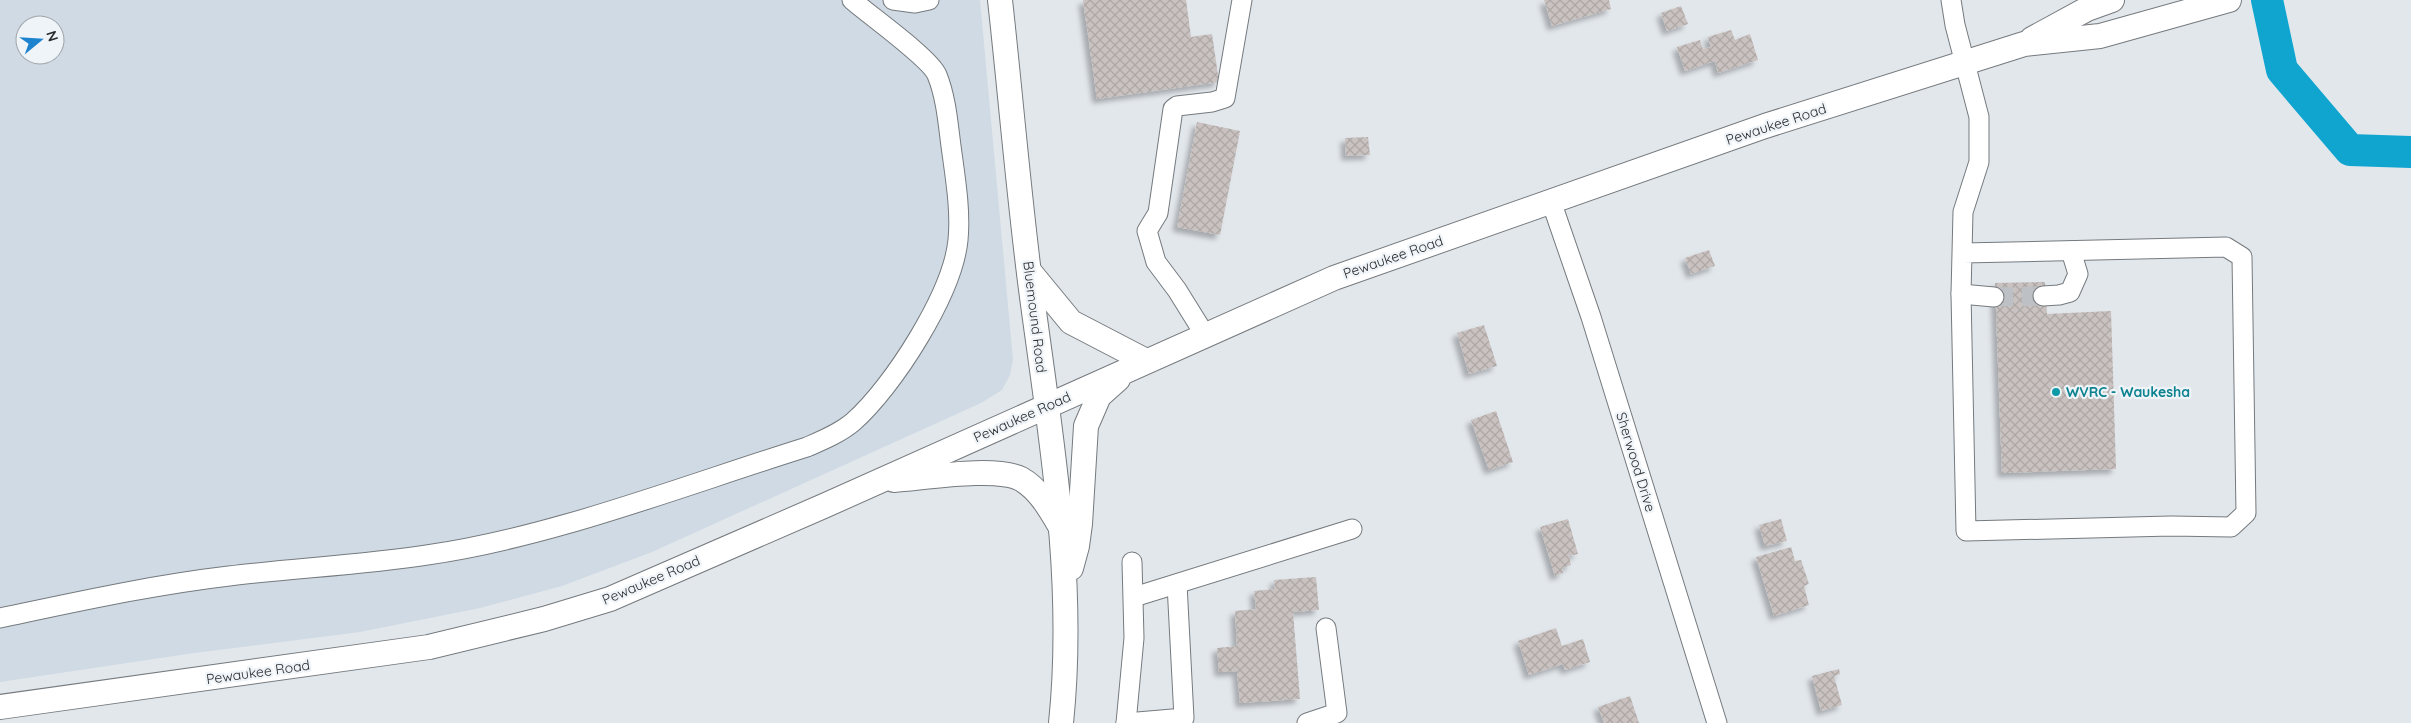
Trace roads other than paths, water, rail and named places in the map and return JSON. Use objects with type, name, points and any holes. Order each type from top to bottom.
[{"type":"main road","name":"Bluemound Road","points":[[1000,0],[1029,270],[1061,527],[1065,585],[1066,655],[1061,723]]},
{"type":"main road","name":"Pewaukee Road","points":[[0,707],[429,647],[544,619],[610,599],[880,481],[1334,278],[1765,126],[2024,44],[2087,9],[2112,0]]},
{"type":"main road","name":"Pewaukee Road","points":[[2024,44],[2100,36],[2229,0]]},
{"type":"main road","points":[[1029,270],[1071,322],[1140,364],[1099,396],[1086,426],[1078,538],[1065,585]]},
{"type":"main road","points":[[880,481],[985,474],[1016,477],[1036,490],[1061,527]]},
{"type":"street","points":[[0,618],[104,596],[226,576],[427,555],[499,541],[593,515],[806,447],[830,437],[853,422],[884,386],[914,346],[937,305],[951,273],[958,240],[956,187],[951,148],[947,118],[936,74],[921,57],[852,0]]},
{"type":"street","points":[[893,0],[915,3],[929,0]]},
{"type":"street","points":[[1205,335],[1177,290],[1156,262],[1147,231],[1158,213],[1173,109],[1177,106],[1212,102],[1225,98],[1242,0]]},
{"type":"street","points":[[1951,0],[1955,25],[1979,117],[1979,162],[1963,212],[1961,294],[1966,531],[2171,526],[2231,527],[2246,513],[2242,257],[2226,247],[1963,253]]},
{"type":"street","name":"Sherwood Drive","points":[[1550,201],[1591,317],[1718,723]]},
{"type":"street","points":[[2043,296],[2059,296],[2070,292],[2078,274],[2071,251]]},
{"type":"street","points":[[1961,294],[1994,297]]},
{"type":"street","points":[[1134,597],[1352,529]]},
{"type":"street","points":[[1132,562],[1134,597],[1132,663],[1126,723],[1184,718],[1177,584]]},
{"type":"street","points":[[1309,723],[1337,713],[1326,628]]},
{"type":"waterway","points":[[2267,0],[2282,70],[2350,150],[2411,152]]},
{"type":"tunnel","points":[[1994,297],[2043,296]]},
{"type":"place","name":"WVRC - Waukesha","points":[[2056,392]]}]
